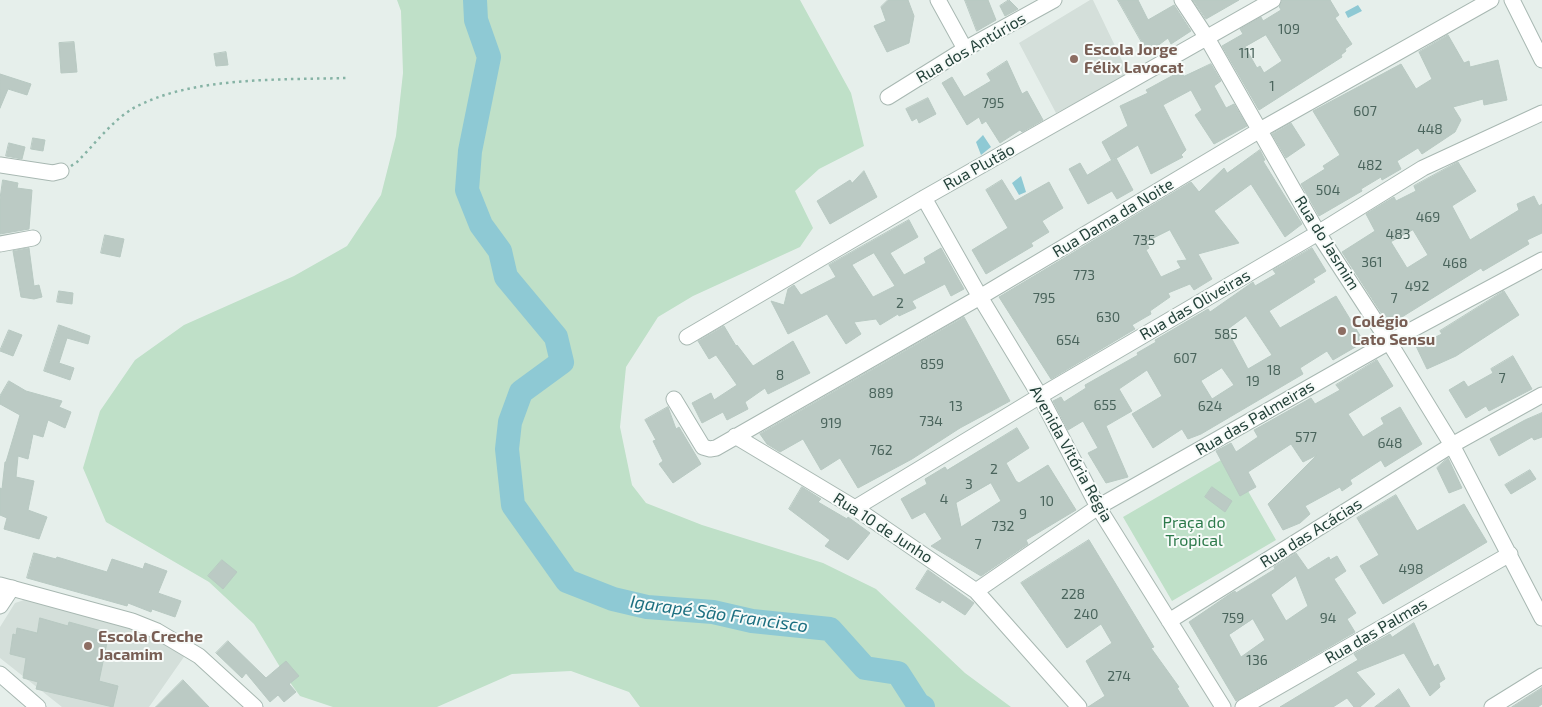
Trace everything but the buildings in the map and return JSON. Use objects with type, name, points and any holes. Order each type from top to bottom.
[{"type":"street","points":[[938,0],[965,49]]},
{"type":"street","name":"Rua dos Antúrios","points":[[888,97],[965,49],[1054,0]]},
{"type":"street","name":"Rua do Jasmim","points":[[1182,0],[1207,38],[1318,233],[1389,342],[1452,444],[1542,618]]},
{"type":"street","name":"Rua Plutão","points":[[687,337],[924,198],[1273,0]]},
{"type":"street","name":"Rua Dama da Noite","points":[[734,436],[980,297],[1260,130],[1491,0]]},
{"type":"street","points":[[1512,0],[1542,60]]},
{"type":"street","name":"Rua das Oliveiras","points":[[855,508],[1040,396],[1318,233],[1423,168],[1542,113]]},
{"type":"street","points":[[0,165],[52,173],[61,171]]},
{"type":"street","name":"Avenida Vitória Régia","points":[[924,198],[980,297],[1040,396],[1098,507],[1223,707]]},
{"type":"street","points":[[0,244],[33,238]]},
{"type":"street","name":"Rua das Palmeiras","points":[[976,591],[1098,507],[1389,342],[1542,260]]},
{"type":"street","name":"Rua das Acácias","points":[[1169,621],[1452,444],[1542,395]]},
{"type":"street","points":[[674,399],[703,447],[716,448],[734,436]]},
{"type":"street","name":"Rua 10 de Junho","points":[[734,436],[855,508],[976,591],[1079,707]]},
{"type":"street","name":"Rua das Palmas","points":[[1243,707],[1510,554]]},
{"type":"street","points":[[0,606],[6,587],[132,621],[157,631],[200,656],[255,707]]},
{"type":"street","points":[[0,674],[38,707]]},
{"type":"street","points":[[1492,707],[1542,676]]},
{"type":"path","points":[[61,171],[77,162],[118,119],[133,109],[181,90],[249,82],[347,78]]},
{"type":"shaded area","name":"Escola Jorge Félix Lavocat","points":[[1090,0],[1093,0],[1129,75],[1056,113],[1019,43]]},
{"type":"shaded area","name":"Escola Creche Jacamim","points":[[24,600],[150,628],[186,654],[149,707],[62,707],[0,658],[0,627],[15,603]]},
{"type":"green space","points":[[397,0],[800,0],[851,93],[864,146],[819,169],[795,191],[813,228],[800,247],[693,296],[658,317],[626,367],[620,427],[632,485],[646,503],[702,525],[823,563],[876,589],[965,673],[1011,707],[640,707],[629,692],[571,671],[512,674],[437,707],[333,707],[300,696],[286,677],[254,624],[209,582],[106,522],[83,468],[100,411],[135,360],[184,325],[294,276],[347,246],[381,195],[396,136],[403,73],[401,11]]},
{"type":"green space","name":"Praça do Tropical","points":[[1228,456],[1276,540],[1172,601],[1123,517]]},
{"type":"water","points":[[1358,5],[1362,11],[1348,18],[1345,12]]},
{"type":"water","points":[[983,135],[991,147],[981,155],[976,142]]},
{"type":"water","points":[[1021,176],[1026,192],[1019,195],[1012,183]]},
{"type":"waterway","name":"Igarapé São Francisco","points":[[475,0],[476,20],[489,57],[470,151],[467,190],[481,225],[500,251],[506,277],[556,337],[562,362],[521,392],[510,422],[507,449],[513,505],[567,581],[613,599],[647,607],[713,612],[752,621],[830,629],[865,668],[898,673],[918,704],[923,707]]},
{"type":"place","name":"Escola Jorge Félix Lavocat","points":[[1074,59]]},
{"type":"place","name":"Colégio Lato Sensu","points":[[1342,331]]},
{"type":"place","name":"Escola Creche Jacamim","points":[[88,646]]}]
